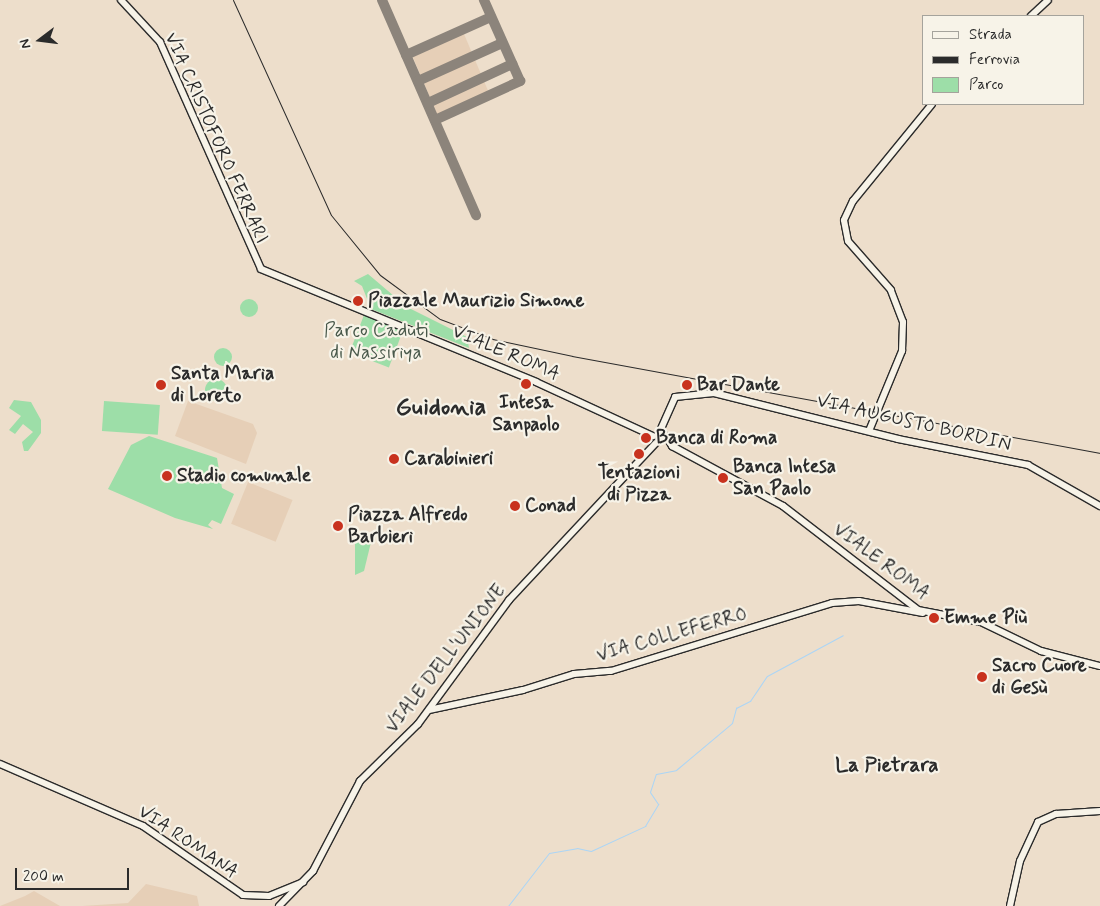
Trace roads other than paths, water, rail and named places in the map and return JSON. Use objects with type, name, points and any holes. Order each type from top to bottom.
[{"type":"street","name":"VIA CRISTOFORO FERRARI","points":[[121,0],[160,42],[261,268]]},
{"type":"street","points":[[1032,15],[1048,0]]},
{"type":"street","points":[[869,431],[875,412],[902,349],[903,319],[890,288],[848,241],[844,220],[853,201],[931,105]]},
{"type":"street","name":"VIALE ROMA","points":[[261,268],[536,382],[655,440]]},
{"type":"street","name":"VIA AUGUSTO BORDIN","points":[[664,432],[672,401],[682,395],[718,394],[869,431],[1031,466],[1100,506]]},
{"type":"street","name":"VIALE ROMA","points":[[664,432],[672,446],[775,501],[923,613],[981,622],[1041,651],[1100,666]]},
{"type":"street","points":[[664,432],[663,443],[655,440],[664,432]]},
{"type":"street","name":"VIALE DELL'UNIONE","points":[[280,906],[306,880],[358,783],[429,710],[509,600],[655,440]]},
{"type":"street","name":"VIA COLLEFERRO","points":[[429,710],[523,690],[574,674],[611,670],[832,603],[859,601],[923,613]]},
{"type":"street","name":"VIA ROMANA","points":[[0,764],[143,826],[244,895],[269,896],[306,880]]},
{"type":"street","points":[[1010,906],[1018,867],[1036,826],[1052,815],[1100,811]]},
{"type":"waterway","points":[[508,906],[549,853],[577,848],[591,851],[645,826],[658,804],[650,792],[656,774],[676,770],[732,723],[736,708],[750,701],[767,676],[843,635]]},
{"type":"railway","points":[[233,0],[331,215],[380,275],[440,319],[493,339],[572,356],[1100,453]]},
{"type":"place","name":"Piazzale Maurizio Simone","points":[[358,301]]},
{"type":"place","name":"Intesa Sanpaolo","points":[[526,384]]},
{"type":"place","name":"Santa Maria di Loreto","points":[[161,385]]},
{"type":"place","name":"Bar Dante","points":[[687,385]]},
{"type":"place","name":"Banca di Roma","points":[[646,438]]},
{"type":"place","name":"Tentazioni di Pizza","points":[[639,454]]},
{"type":"place","name":"Carabinieri","points":[[394,459]]},
{"type":"place","name":"Stadio comunale","points":[[167,476]]},
{"type":"place","name":"Banca Intesa San Paolo","points":[[723,478]]},
{"type":"place","name":"Conad","points":[[515,506]]},
{"type":"place","name":"Piazza Alfredo Barbieri","points":[[338,526]]},
{"type":"place","name":"Emme Più","points":[[934,618]]},
{"type":"place","name":"Sacro Cuore di Gesù","points":[[982,677]]},
{"type":"district","name":"Guidonia","points":[[441,408]]},
{"type":"district","name":"La Pietrara","points":[[887,765]]},
{"type":"park label","name":"Parco Caduti di Nassiriya","points":[[376,342]]}]
